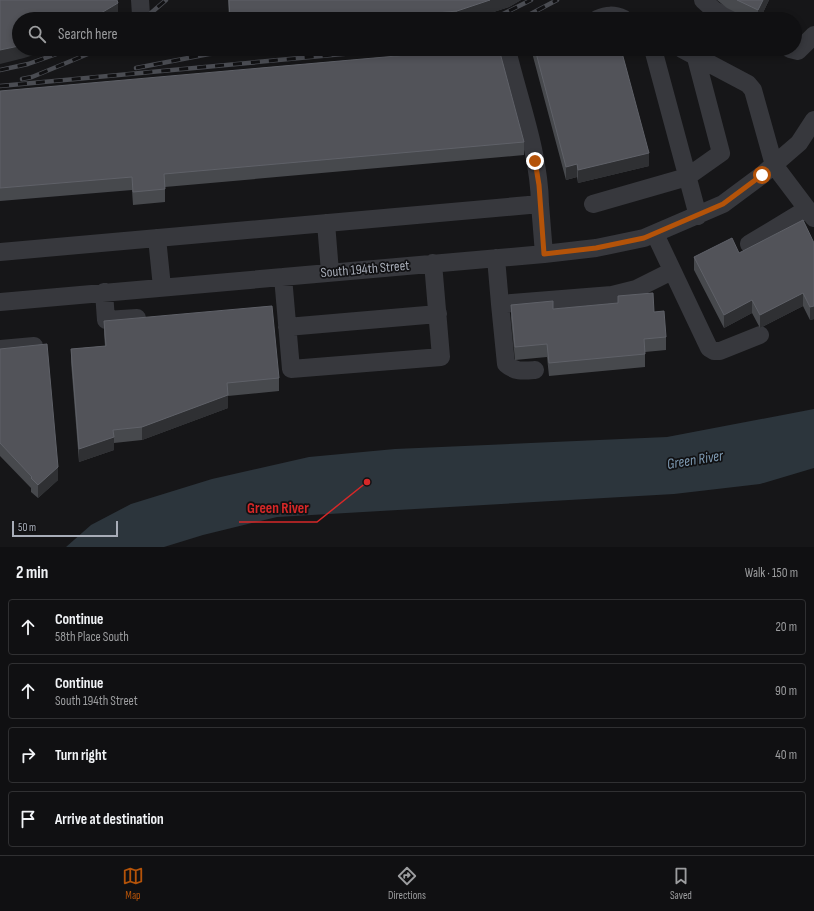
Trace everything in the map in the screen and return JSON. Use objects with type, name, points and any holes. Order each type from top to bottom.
[{"type":"street","points":[[703,0],[718,12]]},
{"type":"street","points":[[802,47],[814,35]]},
{"type":"street","points":[[509,56],[535,161],[539,185],[544,254]]},
{"type":"street","points":[[655,56],[698,216]]},
{"type":"street","points":[[593,204],[687,177],[721,153],[690,56]]},
{"type":"street","points":[[696,56],[748,84],[753,90],[774,165],[811,213],[749,244]]},
{"type":"street","name":"South 194th Street","points":[[0,302],[544,254],[596,248],[644,238],[723,204],[774,165],[799,143],[814,120]]},
{"type":"street","points":[[0,252],[540,204]]},
{"type":"street","points":[[326,223],[330,272]]},
{"type":"street","points":[[655,234],[709,348],[714,351],[720,351],[760,335]]},
{"type":"street","points":[[157,238],[162,287]]},
{"type":"street","points":[[496,258],[506,364],[511,369],[517,371],[535,370]]},
{"type":"street","points":[[283,277],[278,306],[287,327],[291,370],[441,356],[433,263]]},
{"type":"street","points":[[500,304],[612,295],[636,289],[672,271]]},
{"type":"street","points":[[104,292],[106,320],[153,316]]},
{"type":"street","points":[[287,327],[438,314]]},
{"type":"street","points":[[0,349],[34,346]]},
{"type":"water","points":[[814,409],[814,468],[760,484],[674,494],[277,517],[203,535],[164,547],[66,547],[91,525],[131,504],[212,479],[309,457],[395,449],[667,437]]},
{"type":"building","points":[[0,0],[117,0],[118,3],[103,12],[12,12],[12,47],[0,50]]},
{"type":"building","points":[[229,0],[490,0],[457,11],[447,12],[230,12]]},
{"type":"building","points":[[737,0],[763,0],[758,10]]},
{"type":"building","points":[[397,56],[501,56],[524,142],[164,174],[165,189],[133,192],[132,177],[0,188],[0,91]]},
{"type":"building","points":[[537,56],[623,56],[649,153],[578,170],[577,164],[566,167]]},
{"type":"building","points":[[803,220],[814,243],[814,306],[810,307],[803,293],[760,315],[752,300],[724,315],[694,257],[732,238],[739,253]]},
{"type":"building","points":[[653,293],[654,312],[664,311],[666,337],[644,339],[645,354],[549,363],[547,344],[515,347],[511,305],[553,301],[553,309],[618,303],[618,296]]},
{"type":"building","points":[[272,306],[279,378],[227,383],[228,395],[142,427],[113,430],[114,437],[79,449],[71,349],[106,346],[104,321]]},
{"type":"building","points":[[47,344],[58,467],[38,485],[0,443],[0,349]]},
{"type":"railway","points":[[152,12],[166,0]]},
{"type":"railway","points":[[507,12],[531,0]]},
{"type":"railway","points":[[534,12],[557,0]]},
{"type":"railway","points":[[0,70],[28,64],[51,56]]},
{"type":"railway","points":[[22,79],[32,77],[83,56]]},
{"type":"railway","points":[[136,68],[199,56]]},
{"type":"railway","points":[[0,86],[322,56]]},
{"type":"place","name":"Green River","points":[[367,482]]},
{"type":"route","points":[[535,161],[539,185],[544,254],[596,248],[644,238],[682,223],[723,204],[762,175]]}]
